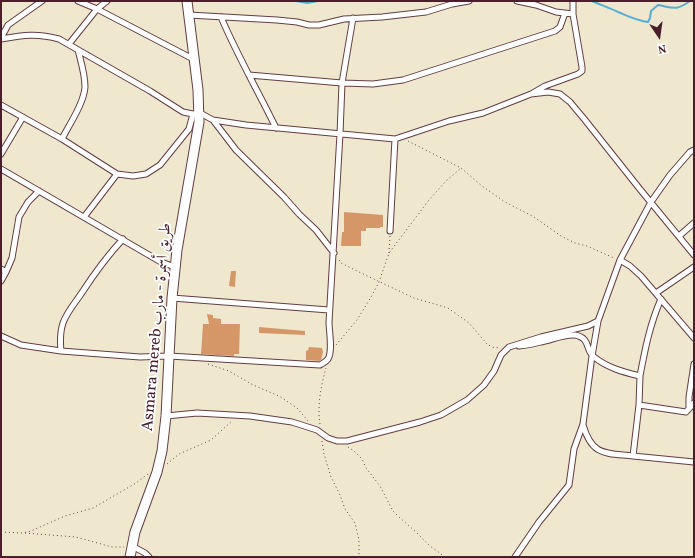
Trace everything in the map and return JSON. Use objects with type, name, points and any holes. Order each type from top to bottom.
[{"type":"highway","name":"Asmara mereb طريق أسمرة - مارب","points":[[130,557],[135,532],[154,471],[162,451],[166,416],[175,266],[179,233],[198,132],[196,114],[195,60],[187,1]]},
{"type":"street","points":[[1,39],[8,25],[42,1]]},
{"type":"street","points":[[78,1],[97,9],[195,60]]},
{"type":"street","points":[[69,44],[97,9],[107,1]]},
{"type":"street","points":[[190,15],[277,20],[319,25],[344,19],[419,13],[469,1]]},
{"type":"street","points":[[517,1],[536,5],[556,12],[573,14]]},
{"type":"street","points":[[1,39],[28,34],[45,35],[59,39],[150,91],[176,109],[213,120],[276,128],[398,138],[449,121],[483,113],[531,94],[545,86],[566,79],[582,71],[573,14],[574,2]]},
{"type":"street","points":[[249,75],[342,83],[373,84],[403,80],[555,31],[560,26],[566,13]]},
{"type":"street","points":[[221,17],[237,53],[276,128]]},
{"type":"street","points":[[1,336],[22,345],[61,351],[140,357],[169,356],[320,365],[326,362],[329,358],[330,351],[329,310],[334,253],[342,83],[353,18]]},
{"type":"street","points":[[62,139],[80,103],[85,88],[84,72],[78,50]]},
{"type":"street","points":[[531,94],[548,92],[560,94],[570,102],[694,255]]},
{"type":"street","points":[[1,104],[62,139],[117,174],[133,176],[146,174],[160,165],[186,133],[196,114]]},
{"type":"street","points":[[1,154],[23,117]]},
{"type":"street","points":[[213,120],[236,150],[316,230],[334,253]]},
{"type":"street","points":[[390,231],[398,138]]},
{"type":"street","points":[[514,557],[538,522],[568,485],[574,449],[583,424],[598,321],[620,260],[650,202],[670,175],[690,152],[694,150]]},
{"type":"street","points":[[1,169],[161,262],[175,266]]},
{"type":"street","points":[[84,217],[117,174]]},
{"type":"street","points":[[1,281],[12,258],[19,217],[28,202],[39,191]]},
{"type":"street","points":[[679,236],[694,223]]},
{"type":"street","points":[[61,351],[60,335],[63,323],[98,269],[123,239]]},
{"type":"street","points":[[620,260],[630,266],[656,293],[694,338]]},
{"type":"street","points":[[656,293],[694,267]]},
{"type":"street","points":[[1,269],[6,272]]},
{"type":"street","points":[[172,298],[329,310]]},
{"type":"street","points":[[633,456],[639,405],[640,376],[646,341],[654,314],[661,299]]},
{"type":"street","points":[[166,416],[197,413],[250,416],[292,422],[319,431],[328,438],[337,441],[347,441],[420,422],[441,414],[467,400],[484,385],[494,371],[501,355],[509,347],[540,337],[588,326],[598,321]]},
{"type":"street","points":[[509,347],[573,335],[584,339],[592,356],[606,365],[640,376]]},
{"type":"street","points":[[688,410],[694,364]]},
{"type":"street","points":[[688,410],[694,403]]},
{"type":"street","points":[[639,405],[688,410],[694,413]]},
{"type":"street","points":[[583,424],[588,440],[597,449],[605,454],[694,462]]},
{"type":"street","points":[[132,546],[149,557]]},
{"type":"path","points":[[398,138],[461,168],[482,186],[505,202],[534,217],[561,236],[575,243],[587,246],[620,260]]},
{"type":"path","points":[[389,253],[429,200],[446,180],[461,168]]},
{"type":"path","points":[[330,351],[346,335],[357,320],[379,282],[389,253],[390,231]]},
{"type":"path","points":[[334,253],[342,263],[379,282],[414,298],[448,308],[469,323],[487,344],[492,347],[509,347]]},
{"type":"path","points":[[329,358],[321,389],[319,431],[331,477],[345,509],[355,523],[359,540],[359,557]]},
{"type":"path","points":[[205,363],[229,371],[253,385],[279,396],[297,408],[319,431]]},
{"type":"path","points":[[22,533],[31,531],[65,516],[93,508],[136,483],[179,454],[212,440],[233,421]]},
{"type":"path","points":[[337,441],[354,451],[362,459],[366,468],[380,486],[393,511],[430,546],[445,557]]},
{"type":"path","points":[[1,532],[76,537],[112,547],[132,546]]},
{"type":"building","points":[[344,212],[383,215],[383,227],[366,228],[366,231],[361,231],[361,246],[341,246],[342,232],[344,232]]},
{"type":"building","points":[[231,271],[236,271],[235,287],[229,286]]},
{"type":"building","points":[[207,314],[213,315],[213,318],[221,319],[221,324],[240,324],[239,354],[234,354],[234,356],[201,354],[203,324],[209,324]]},
{"type":"building","points":[[259,327],[305,331],[305,335],[259,333]]},
{"type":"building","points":[[309,347],[322,348],[323,352],[321,360],[306,360],[306,351]]},
{"type":"waterway","points":[[296,1],[307,3],[318,1]]},
{"type":"waterway","points":[[592,1],[633,18],[648,22],[651,11],[658,5],[675,8],[690,1]]}]
